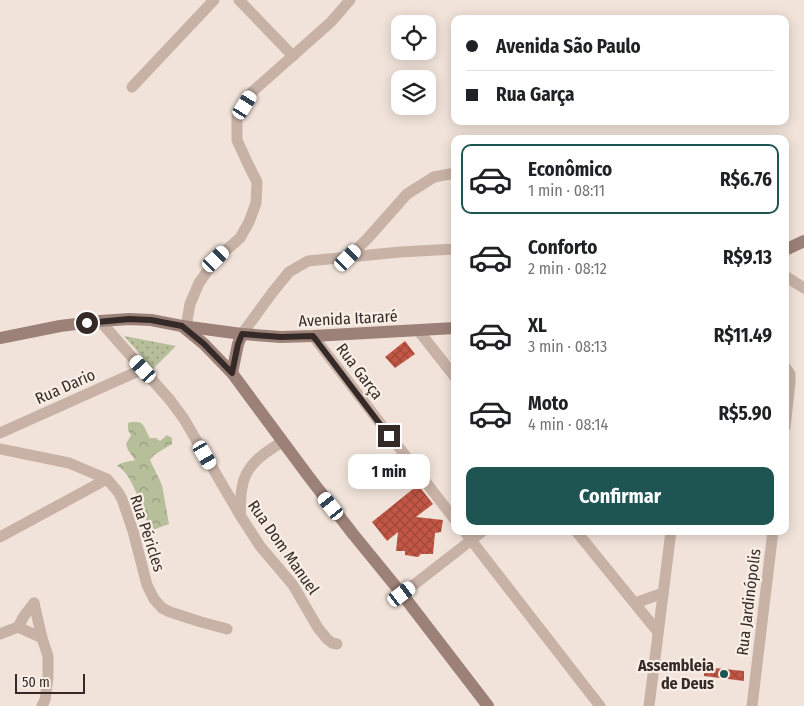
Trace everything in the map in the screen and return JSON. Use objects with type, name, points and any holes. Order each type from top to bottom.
[{"type":"main road","points":[[789,248],[804,241]]},
{"type":"main road","name":"Avenida Itararé","points":[[0,338],[60,326],[129,319],[151,320],[242,334],[281,337],[451,328]]},
{"type":"main road","points":[[184,326],[232,373],[282,442],[488,706]]},
{"type":"main road","points":[[232,373],[242,334]]},
{"type":"street","points":[[132,87],[214,0]]},
{"type":"street","points":[[239,0],[293,56]]},
{"type":"street","points":[[184,326],[190,304],[199,283],[216,259],[240,238],[249,222],[256,203],[257,182],[237,140],[237,117],[252,92],[331,22],[350,0]]},
{"type":"street","points":[[348,258],[407,194],[434,177],[451,174]]},
{"type":"street","points":[[242,334],[289,272],[308,261],[451,249]]},
{"type":"street","points":[[789,279],[804,288]]},
{"type":"street","name":"Rua Dom Manuel","points":[[100,321],[170,400],[184,419],[260,546],[293,585],[326,639],[337,644]]},
{"type":"street","points":[[418,330],[451,372]]},
{"type":"street","name":"Rua Garça","points":[[313,336],[451,515]]},
{"type":"street","name":"Rua Dario","points":[[0,433],[143,369]]},
{"type":"street","points":[[789,373],[789,392]]},
{"type":"street","points":[[240,515],[242,486],[248,470],[267,451],[282,442]]},
{"type":"street","points":[[0,449],[69,463],[107,479]]},
{"type":"street","points":[[0,537],[107,479]]},
{"type":"street","name":"Rua Péricles","points":[[107,479],[122,499],[133,531],[147,585],[154,599],[162,608],[170,612],[227,629]]},
{"type":"street","points":[[467,535],[600,706]]},
{"type":"street","points":[[402,594],[478,535]]},
{"type":"street","points":[[579,535],[658,632]]},
{"type":"street","points":[[649,706],[670,535]]},
{"type":"street","name":"Rua Jardinópolis","points":[[752,706],[773,535]]},
{"type":"street","points":[[635,604],[663,593]]},
{"type":"street","points":[[0,634],[18,627],[34,603],[48,656],[48,677],[42,706]]},
{"type":"street","points":[[18,627],[42,638]]},
{"type":"green space","points":[[124,336],[176,346],[153,369]]},
{"type":"green space","points":[[128,423],[142,424],[150,438],[156,438],[160,441],[167,435],[172,438],[172,444],[154,455],[150,460],[162,485],[169,524],[150,531],[133,485],[123,470],[117,466],[123,462],[135,460],[126,444],[131,435],[128,430]]},
{"type":"building","points":[[405,341],[415,354],[395,368],[385,357]]},
{"type":"building","points":[[418,485],[433,504],[416,517],[443,520],[441,532],[435,533],[433,554],[421,554],[418,557],[405,555],[405,551],[396,551],[398,532],[387,541],[372,522]]},
{"type":"building","name":"Assembleia de Deus","points":[[704,667],[744,671],[744,681],[704,676]]},
{"type":"place","name":"Assembleia de Deus","points":[[724,674]]},
{"type":"route","points":[[87,323],[129,319],[151,320],[182,326],[204,344],[232,373],[242,334],[281,337],[313,336],[389,436]]}]
